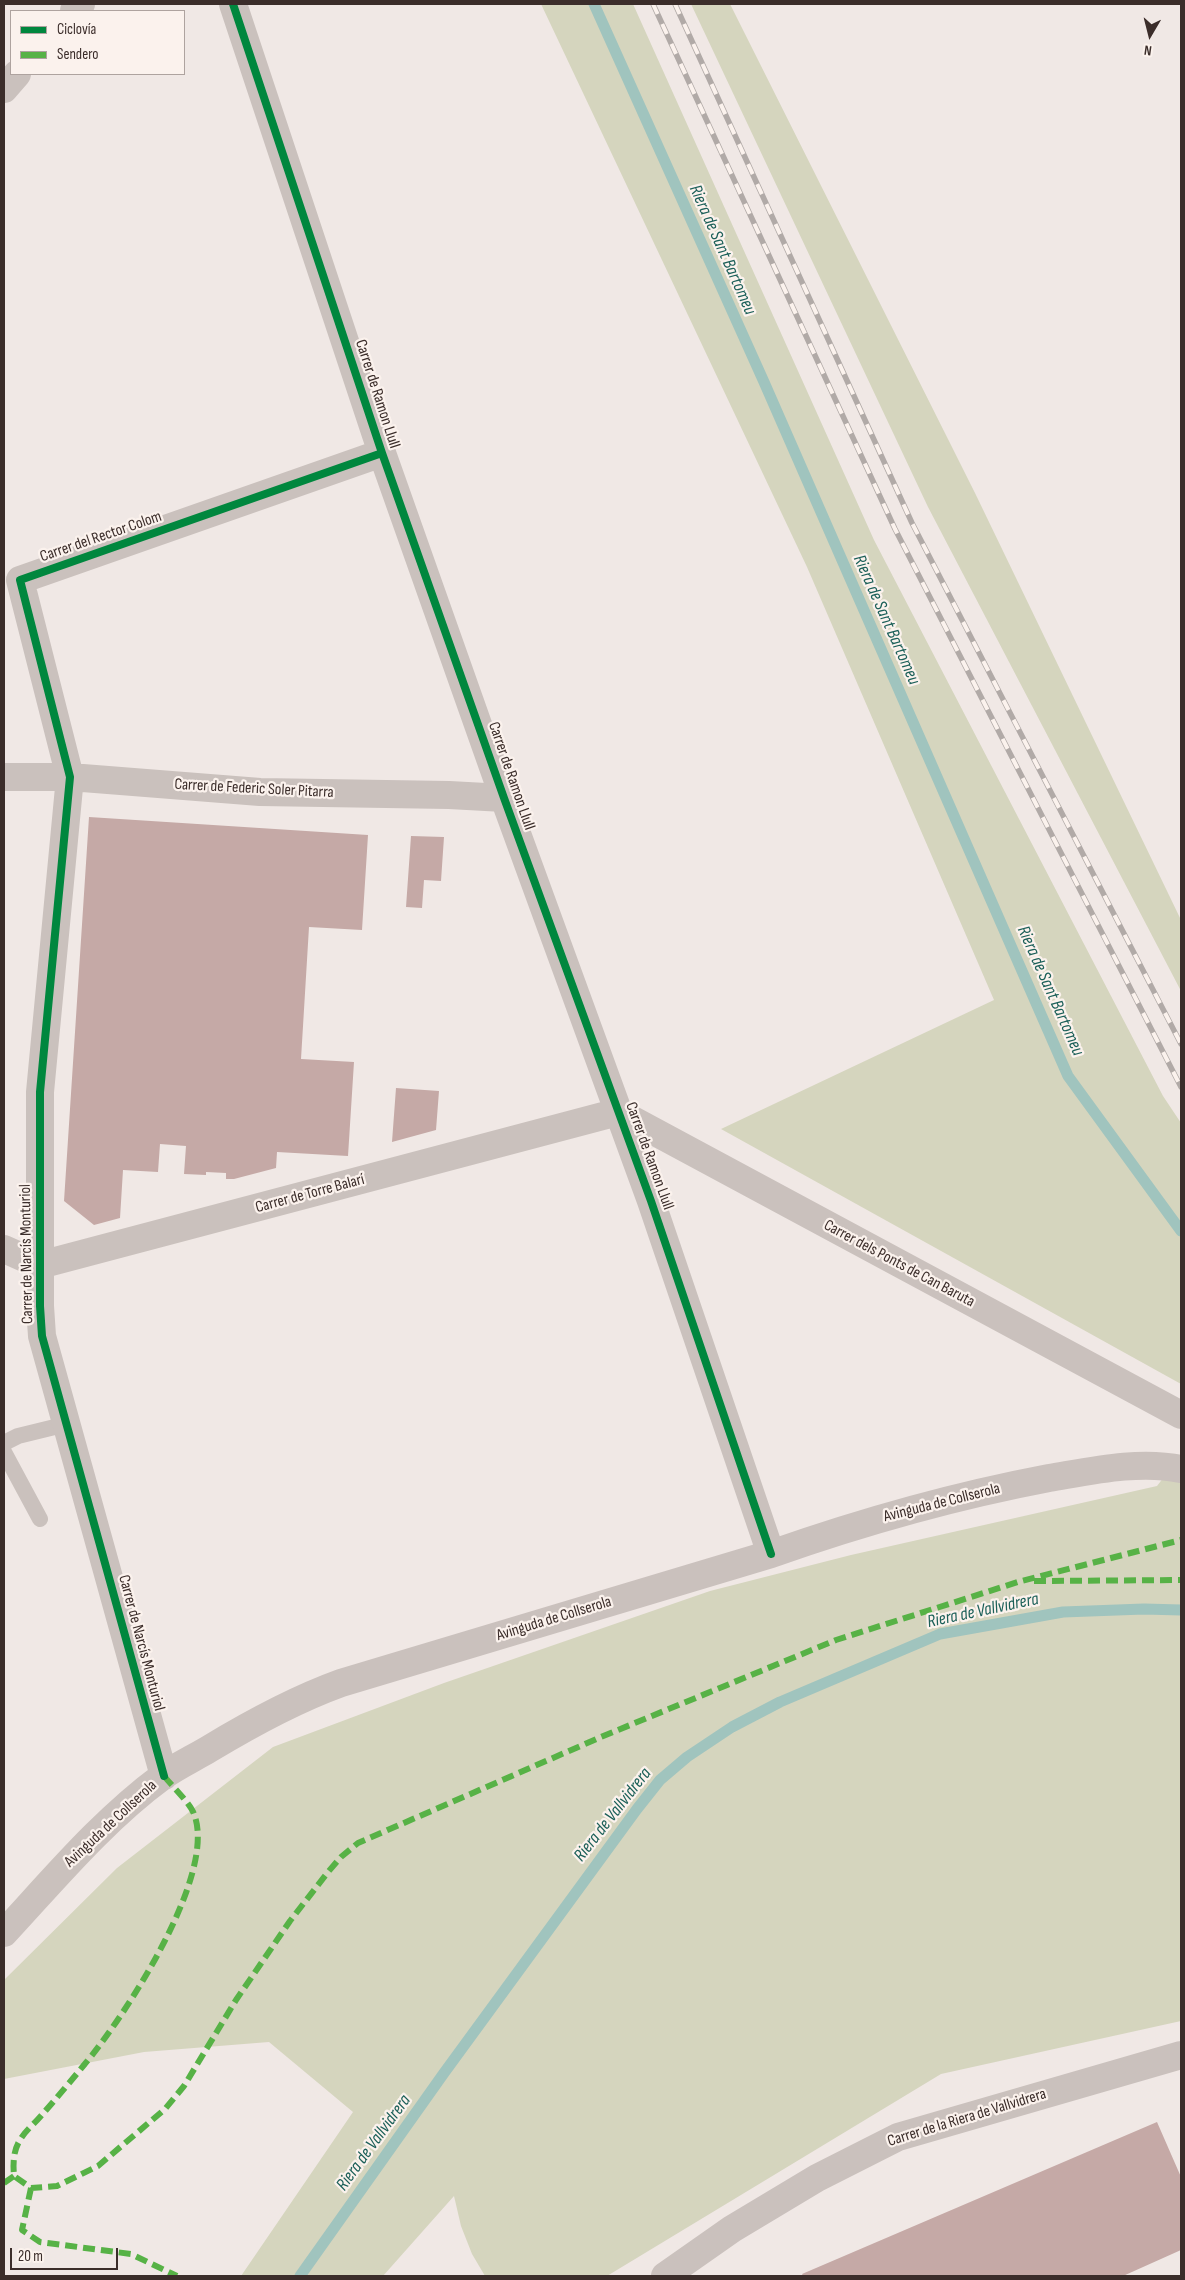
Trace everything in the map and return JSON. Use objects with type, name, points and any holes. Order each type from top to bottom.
[{"type":"street","name":"Carrer de Ramon Llull","points":[[233,4],[382,454],[504,798],[651,1201],[771,1554]]},
{"type":"street","points":[[4,88],[16,75]]},
{"type":"street","name":"Carrer del Rector Colom","points":[[70,777],[20,580],[382,454]]},
{"type":"street","name":"Carrer de Federic Soler Pitarra","points":[[4,777],[70,777],[260,792],[449,795],[504,798]]},
{"type":"street","name":"Carrer de Narcís Monturiol","points":[[70,777],[40,1092],[42,1336],[164,1776]]},
{"type":"street","name":"Carrer de Torre Balarí","points":[[40,1265],[618,1112]]},
{"type":"street","name":"Carrer dels Ponts de Can Baruta","points":[[618,1112],[1181,1415]]},
{"type":"street","points":[[4,1249],[40,1265]]},
{"type":"street","name":"Avinguda de Collserola","points":[[4,1933],[67,1865],[115,1818],[164,1776],[266,1715],[304,1696],[341,1683],[771,1554],[855,1526],[940,1502],[1011,1485],[1080,1473],[1132,1467],[1181,1469]]},
{"type":"street","name":"Carrer de la Riera de Vallvidrera","points":[[665,2276],[741,2224],[817,2178],[898,2137],[1181,2055]]},
{"type":"lane","points":[[4,1443],[18,1436],[67,1424]]},
{"type":"lane","points":[[4,1452],[40,1519]]},
{"type":"green space","points":[[541,4],[633,4],[874,540],[1163,1096],[1181,1123],[1181,1384],[721,1129],[994,1000],[807,567]]},
{"type":"green space","points":[[691,4],[730,4],[975,493],[1181,920],[1181,991],[928,507]]},
{"type":"green space","points":[[1181,1455],[1181,2021],[941,2074],[607,2276],[485,2276],[472,2254],[461,2226],[454,2196],[383,2276],[241,2276],[353,2112],[269,2042],[144,2052],[4,2079],[4,1980],[117,1868],[273,1747],[444,1683],[710,1591],[851,1555],[1157,1486]]},
{"type":"building","points":[[89,817],[368,835],[362,930],[309,927],[301,1059],[354,1062],[348,1156],[277,1152],[276,1168],[234,1179],[226,1179],[226,1173],[206,1172],[206,1175],[184,1174],[186,1146],[160,1144],[158,1172],[123,1170],[120,1218],[94,1225],[64,1201]]},
{"type":"building","points":[[411,836],[444,837],[441,881],[424,880],[422,908],[406,907]]},
{"type":"building","points":[[396,1088],[439,1091],[436,1130],[392,1142]]},
{"type":"building","points":[[1157,2122],[1181,2177],[1181,2250],[1123,2276],[803,2276],[802,2274]]},
{"type":"waterway","name":"Riera de Sant Bartomeu","points":[[594,4],[764,382],[1068,1076],[1181,1231]]},
{"type":"waterway","name":"Riera de Vallvidrera","points":[[300,2276],[444,2073],[637,1809],[660,1780],[687,1757],[732,1727],[780,1702],[940,1634],[1063,1612],[1144,1609],[1181,1610]]},
{"type":"railway","points":[[653,4],[895,529],[1181,1087]]},
{"type":"railway","points":[[675,4],[912,523],[1181,1044]]},
{"type":"marked path","points":[[164,1776],[185,1800],[194,1814],[198,1840],[192,1872],[180,1908],[163,1945],[121,2015],[101,2044],[46,2111],[24,2134],[18,2144],[14,2158],[14,2176],[31,2188],[57,2186],[98,2166],[165,2109],[184,2086],[236,2000],[290,1921],[341,1857],[358,1843],[601,1737],[836,1640],[1018,1582],[1181,1540]]},
{"type":"marked path","points":[[1034,1581],[1181,1580]]},
{"type":"marked path","points":[[4,2183],[14,2176]]},
{"type":"marked path","points":[[31,2188],[22,2230],[40,2242],[131,2254],[177,2276]]},
{"type":"cycle path","points":[[233,4],[382,453],[504,798],[651,1201],[771,1554]]},
{"type":"cycle path","points":[[164,1776],[42,1336],[40,1306],[40,1092],[70,777],[20,580],[382,453]]}]
